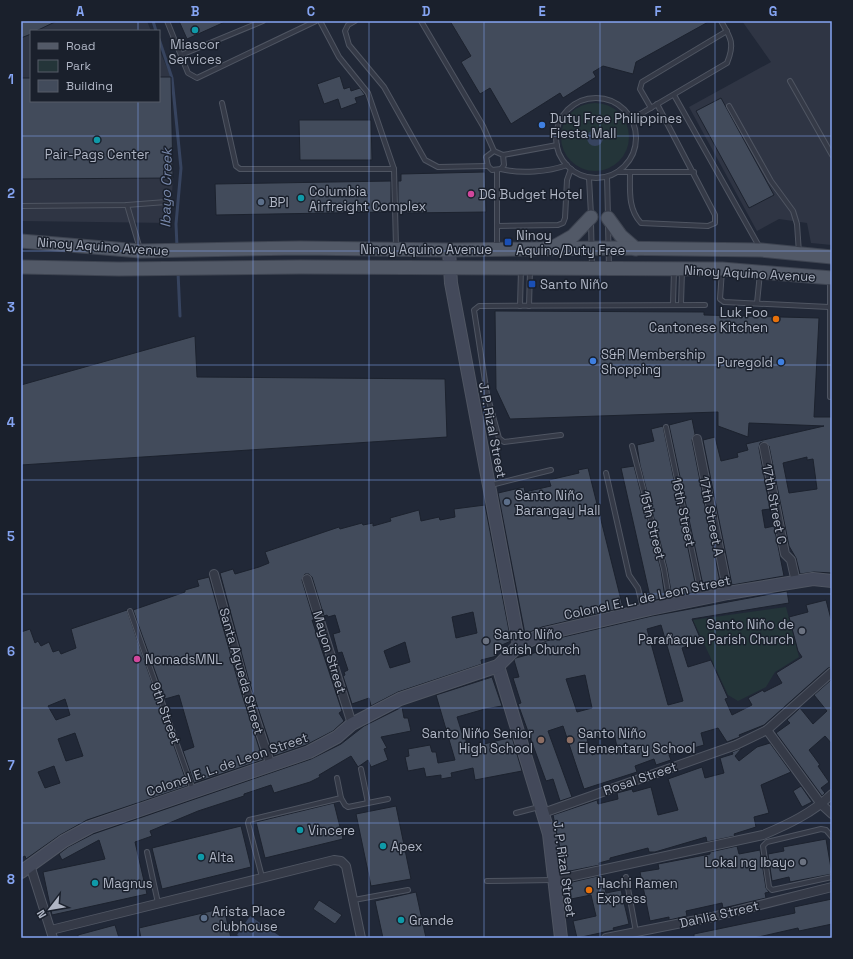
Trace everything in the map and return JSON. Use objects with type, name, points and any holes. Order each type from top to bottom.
[{"type":"main road","points":[[551,249],[573,236],[591,217]]},
{"type":"main road","points":[[608,218],[620,236],[636,249]]},
{"type":"main road","name":"Ninoy Aquino Avenue","points":[[21,241],[140,251],[300,248],[497,250],[609,248],[761,250],[832,257]]},
{"type":"main road","name":"Ninoy Aquino Avenue","points":[[21,267],[722,269],[831,278]]},
{"type":"street","name":"J. P. Rizal Street","points":[[449,250],[449,268],[519,644]]},
{"type":"street","name":"17th Street A","points":[[697,439],[728,593]]},
{"type":"street","name":"17th Street C","points":[[764,447],[785,554],[792,560],[796,582]]},
{"type":"street","name":"Santa Agueda Street","points":[[214,574],[244,683],[271,766]]},
{"type":"street","name":"Mayon Street","points":[[307,579],[352,724]]},
{"type":"street","name":"Colonel E. L. de Leon Street","points":[[26,869],[64,841],[90,827],[309,752],[336,737],[352,724],[400,699],[498,666],[519,644],[544,634],[644,610],[728,593],[813,579],[832,581]]},
{"type":"street","name":"J. P. Rizal Street","points":[[498,666],[549,834],[560,938]]},
{"type":"street","name":"Rosal Street","points":[[542,810],[736,745],[767,730],[832,672]]},
{"type":"street","points":[[767,730],[821,804],[832,814]]},
{"type":"street","points":[[555,880],[763,835],[789,824],[821,804],[832,794]]},
{"type":"street","points":[[26,869],[52,934],[158,903],[334,860],[341,861],[346,866],[361,938]]},
{"type":"street","name":"Dahlia Street","points":[[606,938],[712,917],[832,887]]},
{"type":"lane","points":[[167,21],[188,73],[196,78],[316,21]]},
{"type":"lane","points":[[181,56],[262,21]]},
{"type":"lane","points":[[320,21],[339,57],[368,93],[394,169],[396,250]]},
{"type":"lane","points":[[355,21],[348,25],[345,31],[349,45],[384,87],[425,160],[438,167],[488,166],[511,172],[554,170],[567,165]]},
{"type":"lane","points":[[421,21],[483,126],[494,151],[503,155],[557,145]]},
{"type":"lane","points":[[632,119],[727,63],[732,50],[732,40],[721,21]]},
{"type":"lane","points":[[651,108],[640,89],[642,82],[727,31]]},
{"type":"lane","points":[[790,81],[832,155]]},
{"type":"lane","points":[[674,95],[761,250]]},
{"type":"lane","points":[[594,97],[605,98],[616,103],[625,110],[632,119],[636,135],[634,151],[628,163],[618,172],[607,177],[589,178],[571,169],[560,156],[556,134],[564,113],[573,105],[594,97]]},
{"type":"lane","points":[[222,103],[236,166],[240,169],[394,169]]},
{"type":"lane","points":[[630,172],[630,199],[634,215],[640,223],[712,226],[715,223],[715,215],[694,172],[657,104]]},
{"type":"lane","points":[[729,106],[771,181],[793,211],[797,224],[799,254]]},
{"type":"lane","points":[[488,166],[486,157],[494,151]]},
{"type":"lane","points":[[497,250],[499,170],[504,165],[503,155]]},
{"type":"lane","points":[[497,226],[558,225],[563,223],[565,218],[568,180],[571,169]]},
{"type":"lane","points":[[618,172],[694,172]]},
{"type":"lane","points":[[607,177],[609,269]]},
{"type":"lane","points":[[589,178],[592,269]]},
{"type":"lane","points":[[21,206],[127,205],[166,202]]},
{"type":"lane","points":[[127,205],[140,251]]},
{"type":"lane","points":[[520,306],[526,269]]},
{"type":"lane","points":[[526,269],[529,306]]},
{"type":"lane","points":[[722,269],[720,299],[722,301],[829,307]]},
{"type":"lane","points":[[673,304],[678,270]]},
{"type":"lane","points":[[678,270],[681,304]]},
{"type":"lane","points":[[757,303],[760,271]]},
{"type":"lane","points":[[830,397],[829,307],[831,278]]},
{"type":"lane","points":[[561,435],[504,442],[499,438],[487,394],[474,310],[479,306],[705,305]]},
{"type":"lane","name":"16th Street","points":[[666,427],[702,598]]},
{"type":"lane","name":"15th Street","points":[[632,446],[664,569],[670,605]]},
{"type":"lane","points":[[489,486],[551,470]]},
{"type":"lane","points":[[606,473],[629,575],[638,588],[644,610]]},
{"type":"lane","name":"9th Street","points":[[130,611],[194,792]]},
{"type":"lane","points":[[361,769],[368,803]]},
{"type":"lane","points":[[337,778],[341,798],[348,807],[388,799]]},
{"type":"lane","points":[[262,877],[248,823],[249,820],[341,798]]},
{"type":"lane","points":[[516,813],[542,810]]},
{"type":"lane","points":[[832,837],[826,830],[821,829],[767,842],[764,846],[769,887],[772,890],[832,877]]},
{"type":"lane","points":[[147,852],[158,903]]},
{"type":"lane","points":[[626,877],[636,932]]},
{"type":"lane","points":[[487,881],[555,880]]},
{"type":"lane","points":[[354,900],[408,890]]},
{"type":"shaded area","points":[[21,21],[147,21],[151,30],[30,30],[30,102],[160,102],[160,51],[171,77],[173,178],[170,223],[21,221]]},
{"type":"shaded area","points":[[742,21],[832,21],[832,245],[811,243],[807,223],[779,219],[757,231],[689,107],[771,62]]},
{"type":"green space","points":[[595,103],[608,106],[619,113],[626,124],[629,137],[626,150],[619,161],[608,168],[595,171],[582,168],[571,161],[564,150],[561,137],[564,124],[571,113],[582,106]]},
{"type":"green space","points":[[786,607],[799,657],[775,672],[766,687],[738,701],[728,695],[693,620]]},
{"type":"water","points":[[592,130],[598,130],[603,135],[601,144],[598,146],[592,146],[587,141],[587,135]]},
{"type":"water","points":[[250,916],[281,937],[242,938],[237,935]]},
{"type":"building","points":[[21,21],[57,21],[38,30],[30,30],[30,34],[21,38]]},
{"type":"building","name":"Miascor Services","points":[[179,21],[227,21],[187,39]]},
{"type":"building","points":[[450,21],[710,21],[636,62],[633,74],[603,66],[593,72],[596,77],[563,98],[560,93],[511,124],[490,88],[480,94],[461,62],[471,56]]},
{"type":"building","points":[[340,76],[344,89],[350,87],[351,91],[360,88],[365,95],[355,98],[357,103],[341,109],[338,99],[324,104],[317,84]]},
{"type":"building","name":"Pair-Pags Center","points":[[160,77],[171,77],[173,178],[21,179],[21,78],[30,78],[30,102],[160,102]]},
{"type":"building","points":[[721,98],[774,195],[749,208],[696,111]]},
{"type":"building","points":[[299,120],[371,120],[372,160],[300,160]]},
{"type":"building","points":[[485,172],[486,212],[407,213],[407,205],[398,206],[398,181],[401,181],[401,174]]},
{"type":"building","name":"Columbia Airfreight Complex","points":[[391,181],[391,206],[387,206],[387,212],[216,215],[215,184]]},
{"type":"building","points":[[495,311],[704,312],[704,315],[819,318],[814,417],[832,417],[832,573],[814,572],[800,574],[796,558],[789,546],[769,446],[763,442],[760,443],[759,448],[770,509],[762,510],[765,528],[774,526],[784,576],[732,585],[703,440],[715,437],[721,461],[738,457],[737,453],[748,450],[746,444],[824,426],[749,423],[748,437],[718,426],[718,412],[510,419],[496,389]],"holes":[[[807,457],[807,460],[813,459],[817,489],[789,493],[783,463]]]},
{"type":"building","points":[[195,336],[197,377],[445,379],[447,437],[21,465],[21,385]]},
{"type":"building","points":[[692,419],[695,434],[692,440],[721,587],[704,590],[669,425]]},
{"type":"building","points":[[663,426],[697,592],[672,597],[667,568],[640,465],[637,445],[654,441],[651,429]]},
{"type":"building","points":[[634,466],[661,570],[665,598],[651,601],[621,468]]},
{"type":"building","points":[[588,468],[623,608],[542,627],[525,634],[498,493],[524,487],[525,492],[551,486],[549,480],[579,473],[578,470]]},
{"type":"building","points":[[485,505],[511,641],[495,648],[497,656],[481,660],[482,664],[398,692],[371,706],[369,698],[352,704],[343,676],[345,675],[344,672],[348,670],[342,652],[338,653],[333,634],[340,632],[335,615],[328,617],[327,615],[324,616],[312,577],[309,574],[305,574],[302,580],[314,620],[312,620],[342,711],[339,713],[344,721],[333,731],[306,745],[274,756],[249,681],[220,573],[233,569],[235,574],[259,567],[269,563],[265,552],[339,527],[340,529],[362,523],[363,525],[373,523],[373,526],[391,521],[390,518],[419,510],[421,521],[439,517],[440,520],[455,517],[454,509]],"holes":[[[473,612],[477,633],[456,638],[452,617]],[[405,642],[410,662],[390,668],[384,651]]]},
{"type":"building","points":[[209,577],[239,685],[263,760],[194,783],[183,751],[194,747],[179,695],[165,699],[133,610],[199,586],[197,580]]},
{"type":"building","points":[[787,591],[789,603],[692,619],[701,640],[682,648],[688,667],[711,660],[728,698],[725,699],[732,715],[752,705],[748,698],[763,690],[764,692],[782,683],[776,673],[802,657],[798,651],[789,617],[808,612],[806,605],[826,600],[832,623],[832,667],[828,668],[764,725],[739,735],[740,737],[727,742],[718,728],[701,733],[704,745],[669,755],[671,760],[656,765],[654,759],[635,766],[637,772],[584,789],[563,726],[548,731],[572,797],[560,801],[553,779],[546,781],[518,704],[521,703],[513,678],[519,677],[514,660],[516,658],[541,651],[539,644],[546,641],[652,616]],"holes":[[[661,625],[683,701],[668,705],[647,629]],[[585,675],[592,708],[577,712],[566,679]],[[614,733],[617,747],[592,755],[587,739]]]},
{"type":"building","points":[[127,610],[188,786],[87,820],[60,835],[26,859],[25,856],[21,858],[21,632],[30,629],[35,643],[38,641],[41,646],[49,642],[53,652],[59,650],[61,654],[76,648],[71,629]],"holes":[[[65,699],[70,715],[56,720],[48,706]],[[75,733],[83,756],[66,761],[58,739]],[[54,766],[60,783],[45,788],[38,772]]]},
{"type":"building","points":[[492,677],[502,706],[457,717],[462,733],[464,733],[468,748],[512,737],[522,771],[475,780],[473,768],[451,773],[452,777],[441,779],[441,775],[426,777],[424,768],[408,771],[405,757],[409,756],[408,749],[430,745],[432,752],[436,752],[438,763],[455,760],[436,695]]},
{"type":"building","points":[[832,679],[832,744],[825,736],[809,750],[820,765],[818,766],[829,782],[821,788],[825,793],[822,796],[776,733],[790,723],[787,720],[800,708],[813,724],[827,711],[814,695]]},
{"type":"building","points":[[402,707],[404,718],[408,718],[411,731],[381,737],[387,748],[384,749],[388,760],[371,767],[368,760],[358,767],[351,756],[310,782],[274,793],[271,785],[244,794],[244,796],[198,811],[150,831],[152,836],[135,842],[147,894],[52,915],[43,872],[105,859],[99,840],[62,860],[59,854],[68,847],[93,834],[311,759],[341,744],[364,726]]},
{"type":"building","points":[[770,743],[791,772],[761,785],[769,813],[754,817],[756,827],[734,834],[735,836],[707,842],[706,837],[655,852],[649,852],[648,848],[610,858],[610,860],[599,863],[600,865],[565,872],[553,815],[597,800],[598,804],[618,799],[617,793],[632,789],[633,792],[651,787],[658,815],[678,810],[668,779],[702,767],[705,778],[724,773],[720,758],[733,754],[732,752],[742,748],[735,756],[739,761],[757,747]]},
{"type":"building","points":[[801,786],[812,802],[802,807],[793,791]]},
{"type":"building","name":"Vincere","points":[[334,803],[343,839],[265,858],[256,822]]},
{"type":"building","name":"Apex","points":[[396,806],[411,879],[371,886],[356,814]]},
{"type":"building","name":"Alta","points":[[241,826],[251,867],[162,889],[152,848]]},
{"type":"building","name":"Lokal ng Ibayo","points":[[826,839],[832,874],[790,882],[789,877],[772,881],[768,854],[784,851],[783,847]]},
{"type":"building","points":[[737,846],[739,854],[760,850],[766,888],[769,892],[765,893],[766,898],[723,908],[722,903],[686,911],[687,916],[669,920],[669,917],[650,921],[640,872],[659,869],[658,864],[710,854],[710,852]]},
{"type":"building","points":[[602,875],[606,893],[621,890],[629,924],[613,928],[614,930],[577,938],[573,921],[596,916],[591,895],[571,899],[568,883]]},
{"type":"building","name":"Grande","points":[[416,892],[426,938],[383,938],[375,901]]},
{"type":"building","points":[[832,899],[832,924],[799,931],[798,928],[754,938],[694,938],[694,934],[795,913],[794,907]]},
{"type":"building","points":[[319,900],[342,915],[335,924],[313,909]]},
{"type":"building","name":"Arista Place clubhouse","points":[[224,908],[231,938],[141,938],[139,928]]},
{"type":"building","points":[[115,925],[119,938],[78,938],[78,935]]},
{"type":"waterway","name":"Ibayo Creek","points":[[153,21],[156,30]]},
{"type":"waterway","name":"Ibayo Creek","points":[[160,42],[172,78],[181,168],[176,224],[177,247]]},
{"type":"waterway","name":"Ibayo Creek","points":[[178,272],[180,316]]},
{"type":"place","name":"Miascor Services","points":[[195,30]]},
{"type":"place","name":"Duty Free Philippines Fiesta Mall","points":[[542,125]]},
{"type":"place","name":"Pair-Pags Center","points":[[97,140]]},
{"type":"place","name":"DG Budget Hotel","points":[[471,194]]},
{"type":"place","name":"Columbia Airfreight Complex","points":[[301,198]]},
{"type":"place","name":"BPI","points":[[261,202]]},
{"type":"place","name":"Ninoy Aquino/Duty Free","points":[[508,242]]},
{"type":"place","name":"Santo Niño","points":[[532,284]]},
{"type":"place","name":"Luk Foo Cantonese Kitchen","points":[[776,319]]},
{"type":"place","name":"S&R Membership Shopping","points":[[593,361]]},
{"type":"place","name":"Puregold","points":[[781,362]]},
{"type":"place","name":"Santo Niño Barangay Hall","points":[[507,502]]},
{"type":"place","name":"Santo Niño de Parañaque Parish Church","points":[[802,631]]},
{"type":"place","name":"Santo Niño Parish Church","points":[[486,641]]},
{"type":"place","name":"NomadsMNL","points":[[137,659]]},
{"type":"place","name":"Santo Niño Senior High School","points":[[541,740]]},
{"type":"place","name":"Santo Niño Elementary School","points":[[570,740]]},
{"type":"place","name":"Vincere","points":[[300,830]]},
{"type":"place","name":"Apex","points":[[383,846]]},
{"type":"place","name":"Alta","points":[[201,857]]},
{"type":"place","name":"Lokal ng Ibayo","points":[[803,862]]},
{"type":"place","name":"Magnus","points":[[95,883]]},
{"type":"place","name":"Hachi Ramen Express","points":[[589,890]]},
{"type":"place","name":"Arista Place clubhouse","points":[[204,918]]},
{"type":"place","name":"Grande","points":[[401,920]]}]
